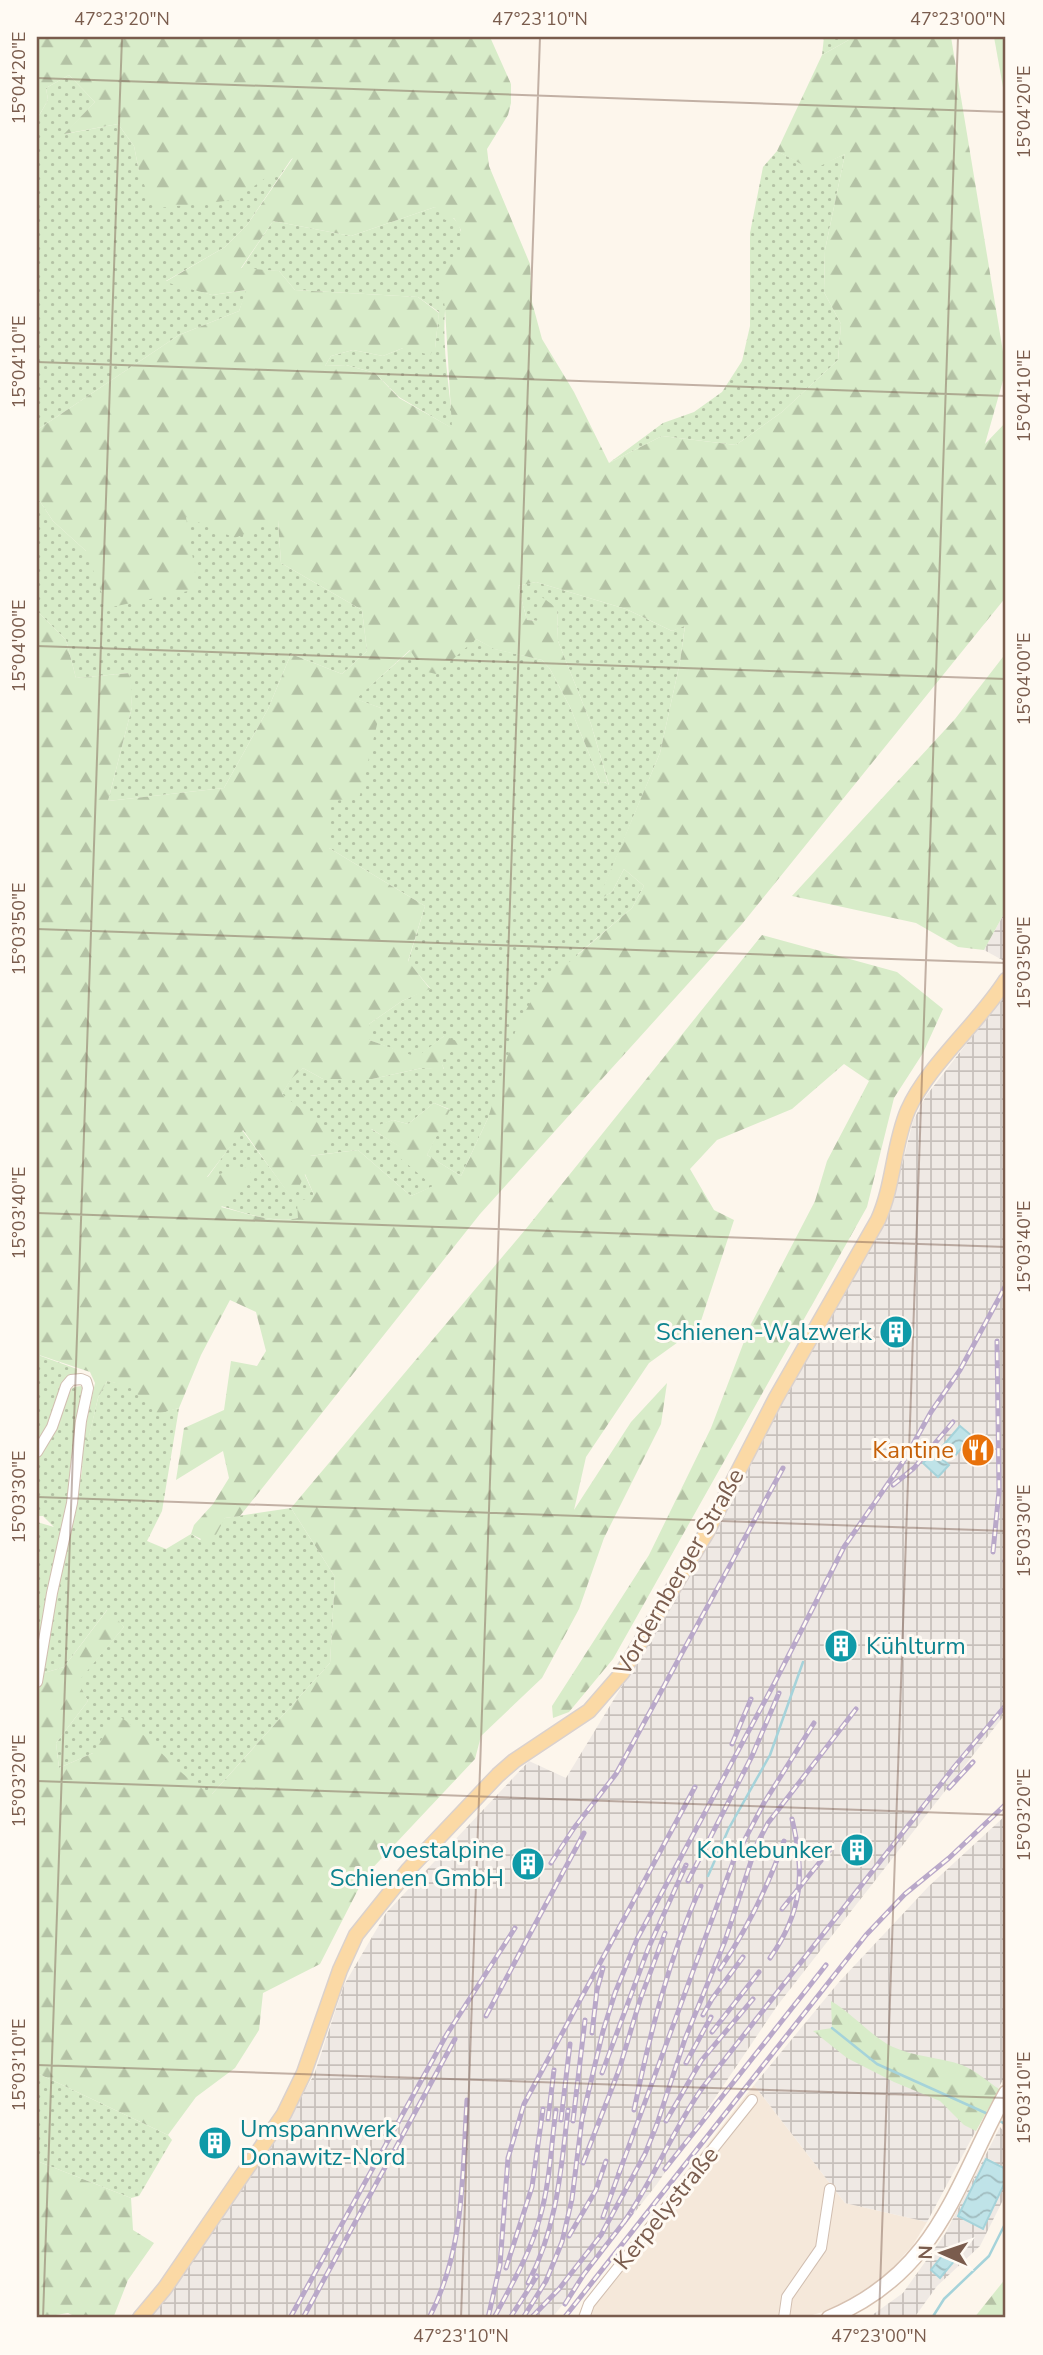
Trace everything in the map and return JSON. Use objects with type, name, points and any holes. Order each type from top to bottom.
[{"type":"main road","name":"Vordernberger Straße","points":[[140,2318],[165,2288],[284,2114],[304,2073],[340,1970],[356,1935],[408,1870],[489,1785],[514,1761],[589,1711],[622,1674],[707,1532],[776,1398],[878,1220],[887,1195],[904,1123],[914,1098],[1006,980]]},
{"type":"main road","points":[[829,2318],[864,2302],[881,2290],[899,2276],[923,2249],[941,2221],[1005,2096]]},
{"type":"street","points":[[37,1452],[52,1427],[66,1387],[71,1380],[86,1381],[88,1388],[72,1503],[52,1593],[37,1682]]},
{"type":"street","name":"Kerpelystraße","points":[[584,2318],[589,2304],[752,2100]]},
{"type":"street","points":[[784,2318],[787,2297],[821,2248],[830,2189]]},
{"type":"shaded area","points":[[1006,910],[1006,962],[984,950]]},
{"type":"shaded area","points":[[1006,988],[1006,1713],[777,2006],[657,2184],[552,2318],[148,2318],[176,2285],[248,2175],[280,2132],[314,2075],[344,1985],[386,1913],[529,1761],[566,1778],[686,1581],[736,1491],[782,1398],[889,1208],[913,1121],[926,1096],[994,1008]]},
{"type":"shaded area","points":[[1006,1815],[1006,2074],[927,2222],[845,2203],[754,2085],[839,1982],[929,1886]]},
{"type":"shaded area","points":[[754,2085],[845,2203],[927,2222],[913,2245],[885,2276],[858,2297],[802,2318],[577,2318],[583,2304]]},
{"type":"shaded area","points":[[1000,2127],[1006,2134],[1006,2194],[980,2246],[937,2286],[914,2318],[868,2318],[903,2293],[945,2234]]},
{"type":"green space","points":[[37,37],[490,37],[511,84],[511,103],[508,115],[487,149],[489,166],[530,264],[532,302],[542,339],[574,392],[609,463],[662,436],[736,445],[782,412],[838,360],[841,324],[824,292],[825,250],[845,154],[812,170],[777,151],[822,55],[854,37],[951,37],[1006,370],[985,444],[1006,422],[1006,597],[742,924],[480,1214],[240,1516],[225,1518],[211,1544],[191,1534],[194,1525],[213,1504],[229,1478],[223,1451],[176,1480],[184,1428],[224,1410],[231,1361],[257,1366],[266,1351],[256,1312],[230,1300],[201,1355],[179,1408],[157,1414],[129,1386],[107,1381],[98,1398],[88,1441],[83,1439],[95,1383],[90,1372],[39,1355],[37,1358],[37,611],[66,640],[76,678],[130,673],[132,707],[108,801],[224,788],[268,709],[291,654],[342,674],[367,651],[362,610],[281,563],[278,520],[235,538],[186,517],[198,589],[107,608],[86,551],[53,521],[37,497],[37,430],[179,335],[239,311],[246,290],[212,295],[165,282],[225,247],[247,225],[293,158],[235,200],[158,208],[147,192],[134,146],[118,124],[64,134],[95,102],[69,75],[46,88],[48,100],[37,119]],"holes":[[[435,207],[445,220],[454,218],[461,230],[460,250],[440,271],[452,428],[399,398],[375,373],[346,365],[325,366],[331,356],[353,350],[383,356],[403,348],[430,355],[435,348],[439,313],[418,297],[295,290],[279,271],[241,268],[273,221],[351,236]],[[536,582],[626,609],[672,631],[685,626],[660,753],[598,900],[612,892],[624,869],[644,886],[632,908],[538,989],[517,1026],[488,1118],[461,1176],[427,1155],[450,1110],[434,1103],[408,1124],[393,1120],[370,1128],[400,1147],[400,1158],[433,1186],[411,1196],[358,1150],[310,1156],[332,1134],[282,1094],[292,1078],[303,1068],[323,1079],[372,1079],[422,1068],[444,1070],[440,1057],[467,1045],[444,1036],[417,1057],[369,1040],[369,1024],[402,1001],[430,989],[408,961],[425,906],[329,848],[329,801],[359,799],[381,708],[356,699],[410,650],[423,671],[436,674],[476,639],[494,649],[542,660],[550,669],[570,707],[601,783],[605,782],[609,786],[591,724],[558,641],[557,608],[539,595],[538,621],[527,620],[518,586]],[[243,1130],[293,1200],[305,1174],[314,1195],[297,1203],[298,1218],[269,1219],[221,1207],[254,1180],[248,1167],[207,1177]]]},
{"type":"green space","points":[[824,37],[854,37],[822,55]]},
{"type":"green space","points":[[994,37],[1006,37],[1006,104]]},
{"type":"green space","points":[[69,75],[95,102],[65,134],[118,124],[134,146],[139,171],[294,155],[247,225],[225,247],[166,281],[212,295],[247,290],[239,311],[179,335],[37,430],[37,119],[48,100],[46,88]]},
{"type":"green space","points":[[777,151],[812,169],[845,154],[825,250],[824,292],[841,324],[838,360],[782,412],[736,445],[662,436],[609,463],[663,423],[694,412],[722,392],[742,361],[750,326],[750,233],[763,167]]},
{"type":"green space","points":[[435,207],[455,220],[460,227],[462,242],[446,301],[444,325],[453,429],[399,397],[375,373],[346,365],[325,366],[331,356],[353,350],[383,356],[403,348],[435,348],[439,312],[418,297],[295,290],[279,271],[241,269],[273,221],[351,236]]},
{"type":"green space","points":[[37,497],[53,521],[86,551],[185,517],[278,520],[281,563],[362,610],[367,651],[342,674],[291,654],[268,709],[224,788],[108,801],[132,707],[129,673],[76,678],[66,640],[37,611]]},
{"type":"green space","points":[[536,582],[626,609],[672,631],[685,625],[680,662],[660,753],[599,899],[612,892],[624,869],[644,886],[632,908],[578,954],[488,1118],[461,1176],[427,1155],[449,1109],[434,1103],[408,1124],[393,1120],[371,1129],[401,1147],[401,1158],[434,1186],[411,1196],[358,1150],[309,1156],[282,1094],[292,1077],[303,1068],[323,1079],[372,1079],[422,1068],[444,1069],[439,1057],[444,1036],[417,1058],[369,1040],[369,1024],[402,1001],[430,988],[408,962],[425,906],[329,848],[329,801],[381,708],[355,699],[411,650],[476,639],[495,649],[542,660],[550,669],[570,707],[601,783],[609,785],[591,724],[558,641],[557,608],[538,621],[527,620],[518,586]]},
{"type":"green space","points":[[1006,653],[1006,910],[984,950],[958,947],[916,923],[792,896],[955,719]]},
{"type":"green space","points":[[762,935],[897,972],[943,1009],[923,1053],[894,1098],[867,1207],[613,1659],[569,1712],[553,1718],[552,1706],[649,1555],[711,1428],[750,1326],[815,1201],[827,1161],[869,1081],[844,1064],[792,1109],[717,1140],[690,1169],[714,1210],[734,1220],[699,1327],[649,1363],[586,1457],[574,1510],[631,1422],[667,1383],[661,1424],[604,1538],[579,1609],[542,1678],[481,1736],[475,1759],[365,1876],[320,1964],[263,1993],[259,2030],[235,2068],[196,2097],[168,2135],[37,2073],[37,1695],[44,1673],[64,1667],[108,1609],[124,1627],[78,1682],[88,1701],[56,1743],[59,1768],[93,1753],[117,1715],[142,1734],[186,1777],[212,1794],[330,1663],[335,1577],[291,1508],[525,1230]]},
{"type":"green space","points":[[242,1130],[293,1199],[304,1173],[314,1195],[298,1218],[269,1219],[221,1206],[207,1178]]},
{"type":"green space","points":[[38,1355],[77,1369],[77,1376],[37,1447]]},
{"type":"green space","points":[[107,1381],[129,1385],[157,1413],[179,1408],[162,1511],[147,1541],[166,1549],[191,1534],[200,1540],[225,1518],[291,1508],[335,1577],[330,1663],[211,1795],[176,1769],[93,1753],[59,1768],[56,1743],[88,1701],[77,1682],[124,1627],[107,1610],[64,1667],[44,1673],[60,1570],[82,1471],[83,1439],[88,1440],[98,1398]]},
{"type":"green space","points":[[81,1386],[84,1391],[76,1455],[41,1645],[38,1646],[37,1522],[54,1527],[43,1516],[37,1516],[37,1458],[48,1441],[68,1392]]},
{"type":"green space","points":[[831,2001],[893,2047],[962,2065],[999,2089],[976,2131],[964,2125],[940,2101],[847,2058],[813,2031],[832,2028]]},
{"type":"green space","points":[[37,2073],[168,2135],[172,2140],[139,2196],[131,2198],[37,2161]]},
{"type":"green space","points":[[37,2161],[131,2198],[133,2230],[154,2243],[128,2280],[114,2316],[78,2318],[68,2313],[37,2318]]},
{"type":"green space","points":[[1006,2278],[1006,2318],[974,2318]]},
{"type":"water","points":[[960,1426],[972,1436],[953,1458],[941,1448]]},
{"type":"water","points":[[934,1452],[949,1465],[938,1477],[923,1463]]},
{"type":"water","points":[[986,2159],[1006,2169],[1006,2180],[983,2229],[958,2216]]},
{"type":"water","points":[[946,2251],[956,2259],[940,2278],[931,2270]]},
{"type":"waterway","points":[[708,1876],[729,1828],[770,1755],[803,1662]]},
{"type":"waterway","points":[[832,2028],[877,2064],[988,2114]]},
{"type":"waterway","points":[[997,2119],[1006,2125]]},
{"type":"waterway","points":[[932,2318],[944,2299],[989,2256],[1006,2222]]},
{"type":"railway","points":[[523,2318],[546,2281],[562,2242],[572,2199],[582,2119],[603,2031],[637,1939],[844,1547],[903,1462],[931,1412],[960,1370],[1006,1285]]},
{"type":"railway","points":[[993,1552],[999,1491],[997,1341]]},
{"type":"railway","points":[[893,1485],[914,1468],[953,1422]]},
{"type":"railway","points":[[551,1863],[616,1774],[783,1468]]},
{"type":"railway","points":[[1005,1561],[1006,1557]]},
{"type":"railway","points":[[688,1881],[752,1756],[779,1693]]},
{"type":"railway","points":[[732,1744],[751,1699]]},
{"type":"railway","points":[[624,2222],[703,2087],[1006,1705]]},
{"type":"railway","points":[[532,2317],[559,2289],[601,2235],[645,2154],[685,2039],[725,1941],[756,1846],[768,1823],[856,1709]]},
{"type":"railway","points":[[619,2173],[733,1862],[764,1803],[814,1723]]},
{"type":"railway","points":[[949,1788],[973,1762]]},
{"type":"railway","points":[[488,2318],[500,2265],[508,2158],[524,2104],[695,1787]]},
{"type":"railway","points":[[564,2318],[866,1935],[905,1894],[949,1858],[1006,1804]]},
{"type":"railway","points":[[770,1958],[789,1924],[798,1891],[799,1857],[792,1819]]},
{"type":"railway","points":[[486,2016],[584,1833]]},
{"type":"railway","points":[[720,1969],[756,1907],[784,1841]]},
{"type":"railway","points":[[782,1909],[832,1847]]},
{"type":"railway","points":[[602,2073],[648,1949],[686,1865]]},
{"type":"railway","points":[[634,2110],[662,1996],[679,1941],[701,1886]]},
{"type":"railway","points":[[290,2318],[447,2034],[515,1928]]},
{"type":"railway","points":[[583,2163],[619,2070],[640,2000],[665,1933]]},
{"type":"railway","points":[[703,2015],[743,1957]]},
{"type":"railway","points":[[665,2169],[826,1965]]},
{"type":"railway","points":[[592,2033],[597,1990],[603,1968]]},
{"type":"railway","points":[[712,2032],[759,1972]]},
{"type":"railway","points":[[666,2121],[701,2061],[753,1999]]},
{"type":"railway","points":[[686,2063],[711,2017]]},
{"type":"railway","points":[[573,2121],[585,2020]]},
{"type":"railway","points":[[303,2318],[455,2039]]},
{"type":"railway","points":[[561,2120],[570,2044]]},
{"type":"railway","points":[[548,2119],[554,2070]]},
{"type":"railway","points":[[429,2318],[441,2292],[456,2239],[467,2100]]},
{"type":"railway","points":[[506,2268],[532,2187],[543,2109]]},
{"type":"railway","points":[[495,2316],[536,2230],[546,2191],[556,2110]]},
{"type":"railway","points":[[528,2283],[552,2220],[568,2110]]},
{"type":"railway","points":[[569,2236],[596,2190],[606,2161]]},
{"type":"railway","points":[[603,2217],[622,2165]]},
{"type":"railway","points":[[565,2304],[584,2274],[631,2213]]},
{"type":"railway","points":[[510,2318],[537,2276]]},
{"type":"place","name":"Schienen-Walzwerk","points":[[896,1332]]},
{"type":"place","name":"Kantine","points":[[978,1450]]},
{"type":"place","name":"Kühlturm","points":[[841,1646]]},
{"type":"place","name":"Kohlebunker","points":[[857,1850]]},
{"type":"place","name":"voestalpine Schienen GmbH","points":[[528,1864]]},
{"type":"place","name":"Umspannwerk Donawitz-Nord","points":[[215,2143]]}]
